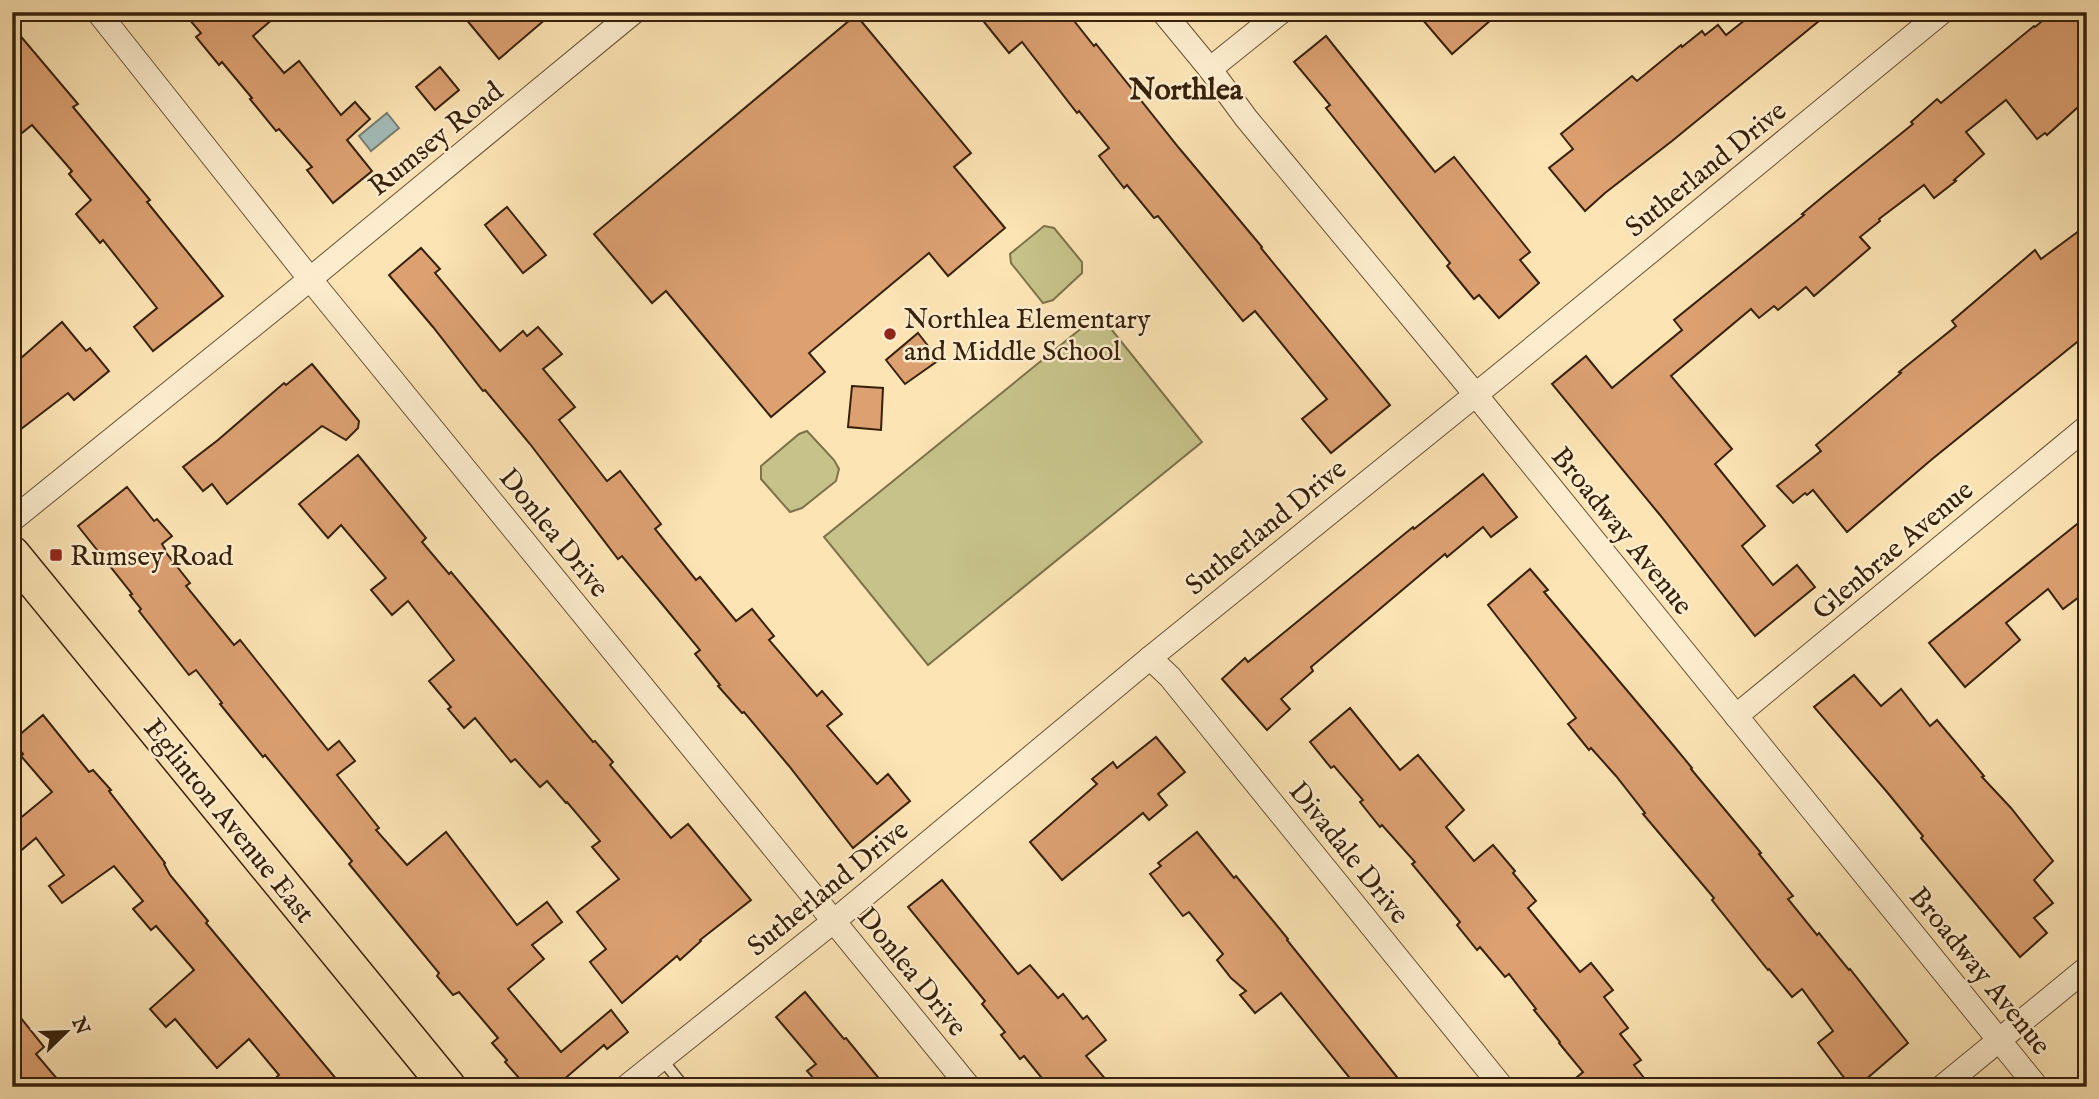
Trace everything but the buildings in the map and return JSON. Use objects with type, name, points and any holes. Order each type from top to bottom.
[{"type":"main road","name":"Eglinton Avenue East","points":[[12,554],[448,1087]]},
{"type":"street","name":"Donlea Drive","points":[[98,12],[310,279],[969,1087]]},
{"type":"street","name":"Broadway Avenue","points":[[1163,12],[1246,118],[1476,394],[2037,1087]]},
{"type":"street","points":[[1210,69],[1281,12]]},
{"type":"street","name":"Sutherland Drive","points":[[626,1087],[834,921],[1150,657],[1942,12]]},
{"type":"street","name":"Rumsey Road","points":[[12,520],[310,279],[631,13]]},
{"type":"street","name":"Glenbrae Avenue","points":[[1736,716],[2087,427]]},
{"type":"street","name":"Divadale Drive","points":[[1150,657],[1170,677],[1502,1087]]},
{"type":"street","points":[[1942,1087],[2087,968]]},
{"type":"lane","points":[[661,1058],[684,1087]]},
{"type":"shaded area","points":[[1044,226],[1054,228],[1082,262],[1082,273],[1053,300],[1043,303],[1011,263],[1010,254]]},
{"type":"shaded area","points":[[1099,314],[1202,442],[928,665],[824,537]]},
{"type":"shaded area","points":[[807,431],[839,469],[836,481],[802,508],[790,512],[761,479],[761,466],[799,434]]},
{"type":"water","points":[[387,113],[399,128],[371,151],[359,136]]},
{"type":"place","name":"Northlea Elementary and Middle School","points":[[890,334]]},
{"type":"place","name":"Rumsey Road","points":[[56,555]]},
{"type":"district","name":"Northlea","points":[[1186,89]]}]
